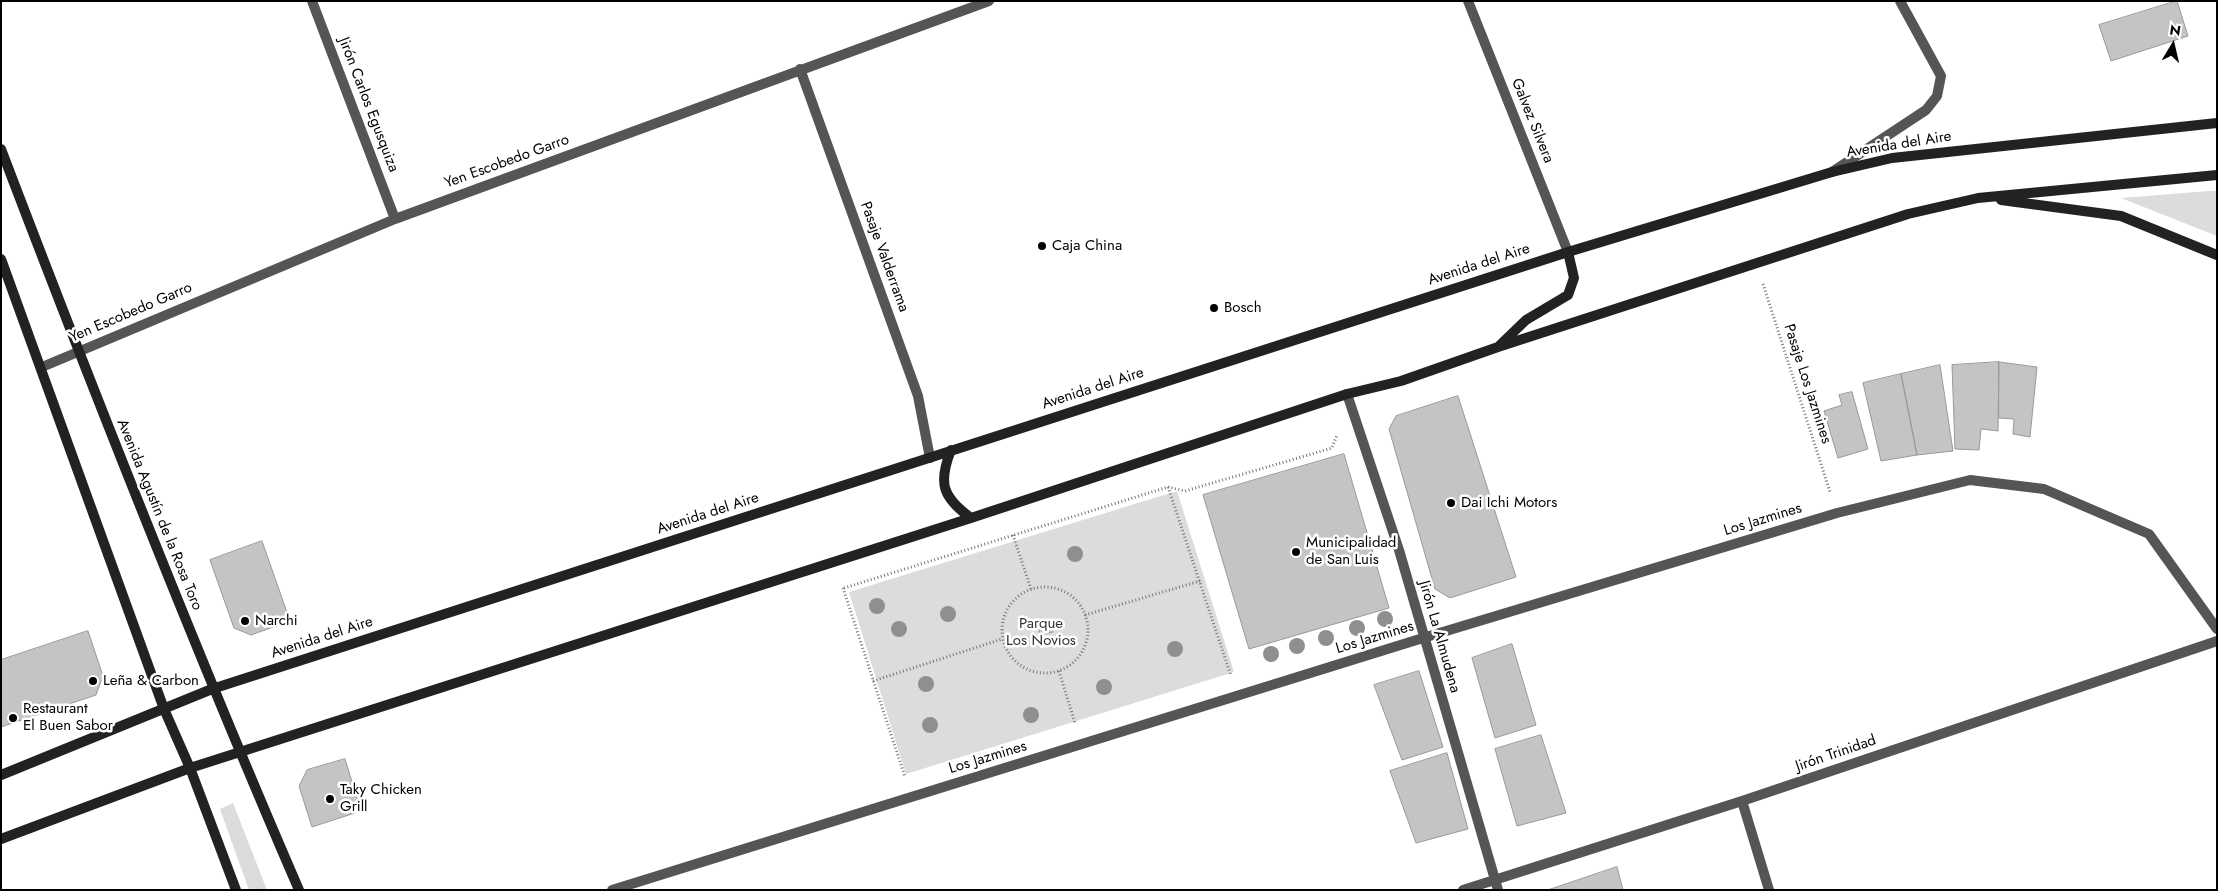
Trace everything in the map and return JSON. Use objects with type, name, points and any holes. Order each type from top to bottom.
[{"type":"main road","name":"Avenida del Aire","points":[[1,775],[212,689],[1568,252],[1832,172],[1892,158],[2217,123]]},
{"type":"main road","name":"Avenida Agustín de la Rosa Toro","points":[[1,148],[78,350],[212,689],[299,890]]},
{"type":"main road","points":[[1,839],[190,768],[971,518],[1347,394],[1401,381],[1755,262],[1908,214],[1978,198],[2217,175]]},
{"type":"main road","points":[[1978,198],[2122,216],[2217,255]]},
{"type":"main road","points":[[1498,347],[1526,320],[1568,295],[1574,278],[1568,252]]},
{"type":"main road","points":[[1,259],[42,367],[56,414],[164,709],[190,768],[236,890]]},
{"type":"main road","points":[[951,450],[942,476],[945,492],[954,504],[971,518]]},
{"type":"street","name":"Jirón Carlos Egusquiza","points":[[312,1],[395,219]]},
{"type":"street","name":"Yen Escobedo Garro","points":[[42,367],[78,350],[395,219],[989,1]]},
{"type":"street","name":"Galvez Silvera","points":[[1468,1],[1568,252]]},
{"type":"street","points":[[1832,172],[1926,110],[1937,96],[1941,76],[1900,1]]},
{"type":"street","name":"Pasaje Valderrama","points":[[800,69],[918,396],[930,458]]},
{"type":"street","name":"Jirón La Almudena","points":[[1347,394],[1399,550],[1496,885]]},
{"type":"street","name":"Los Jazmines","points":[[614,890],[1423,638],[1837,513],[1970,480],[2044,489],[2148,534],[2217,629]]},
{"type":"street","name":"Jirón Trinidad","points":[[1463,890],[1496,885],[2217,641]]},
{"type":"street","points":[[1742,802],[1769,890]]},
{"type":"path","name":"Pasaje Los Jazmines","points":[[1755,262],[1837,513]]},
{"type":"path","points":[[844,588],[1168,487],[1185,491],[1332,448],[1337,434],[1358,429]]},
{"type":"path","points":[[1168,487],[1231,677]]},
{"type":"path","points":[[1013,535],[1031,589]]},
{"type":"path","points":[[834,561],[912,797]]},
{"type":"path","points":[[1085,615],[1200,581]]},
{"type":"path","points":[[1031,589],[1056,589],[1068,594],[1077,602],[1085,615],[1088,625],[1085,647],[1070,666],[1059,671],[1048,674],[1036,673],[1024,668],[1008,652],[1002,640],[1004,616],[1010,604],[1019,595],[1031,589]]},
{"type":"path","points":[[873,681],[1002,640]]},
{"type":"path","points":[[1059,671],[1075,725]]},
{"type":"green space","points":[[2209,191],[2217,191],[2217,236],[2121,198]]},
{"type":"green space","name":"Parque Los Novios","points":[[1177,491],[1234,672],[906,774],[849,592]]},
{"type":"green space","points":[[233,803],[267,890],[249,890],[220,809]]},
{"type":"building","points":[[2177,1],[2188,36],[2111,61],[2099,25]]},
{"type":"building","points":[[1999,362],[1998,431],[1981,429],[1979,450],[1955,449],[1952,365]]},
{"type":"building","points":[[1999,362],[2037,367],[2030,437],[2013,434],[2014,419],[1999,418]]},
{"type":"building","points":[[1940,365],[1953,451],[1917,455],[1901,374]]},
{"type":"building","points":[[1901,374],[1917,455],[1881,461],[1863,383]]},
{"type":"building","points":[[1852,392],[1868,449],[1838,458],[1824,411],[1842,405],[1839,395]]},
{"type":"building","name":"Dai Ichi Motors","points":[[1458,396],[1516,577],[1450,598],[1435,589],[1389,429],[1396,416]]},
{"type":"building","name":"Municipalidad de San Luis","points":[[1344,454],[1389,608],[1249,649],[1203,495]]},
{"type":"building","points":[[262,541],[290,621],[251,635],[234,628],[210,560]]},
{"type":"building","points":[[1050,621],[1053,632],[1040,635],[1038,623]]},
{"type":"building","points":[[88,631],[103,676],[96,695],[1,727],[1,660]]},
{"type":"building","points":[[1512,644],[1536,725],[1495,738],[1472,658]]},
{"type":"building","points":[[1419,671],[1443,747],[1402,760],[1374,685]]},
{"type":"building","points":[[1541,735],[1566,813],[1517,826],[1495,749]]},
{"type":"building","points":[[1447,753],[1468,829],[1416,843],[1390,771]]},
{"type":"building","name":"Taky Chicken Grill","points":[[345,759],[361,811],[312,827],[299,786],[307,770]]},
{"type":"building","points":[[1617,867],[1623,890],[1548,890]]},
{"type":"place","name":"Caja China","points":[[1042,246]]},
{"type":"place","name":"Bosch","points":[[1214,308]]},
{"type":"place","name":"Dai Ichi Motors","points":[[1451,503]]},
{"type":"place","name":"Municipalidad de San Luis","points":[[1296,552]]},
{"type":"place","name":"Narchi","points":[[245,621]]},
{"type":"place","name":"Leña & Carbon","points":[[93,681]]},
{"type":"place","name":"Restaurant El Buen Sabor","points":[[13,718]]},
{"type":"place","name":"Taky Chicken Grill","points":[[330,799]]}]
